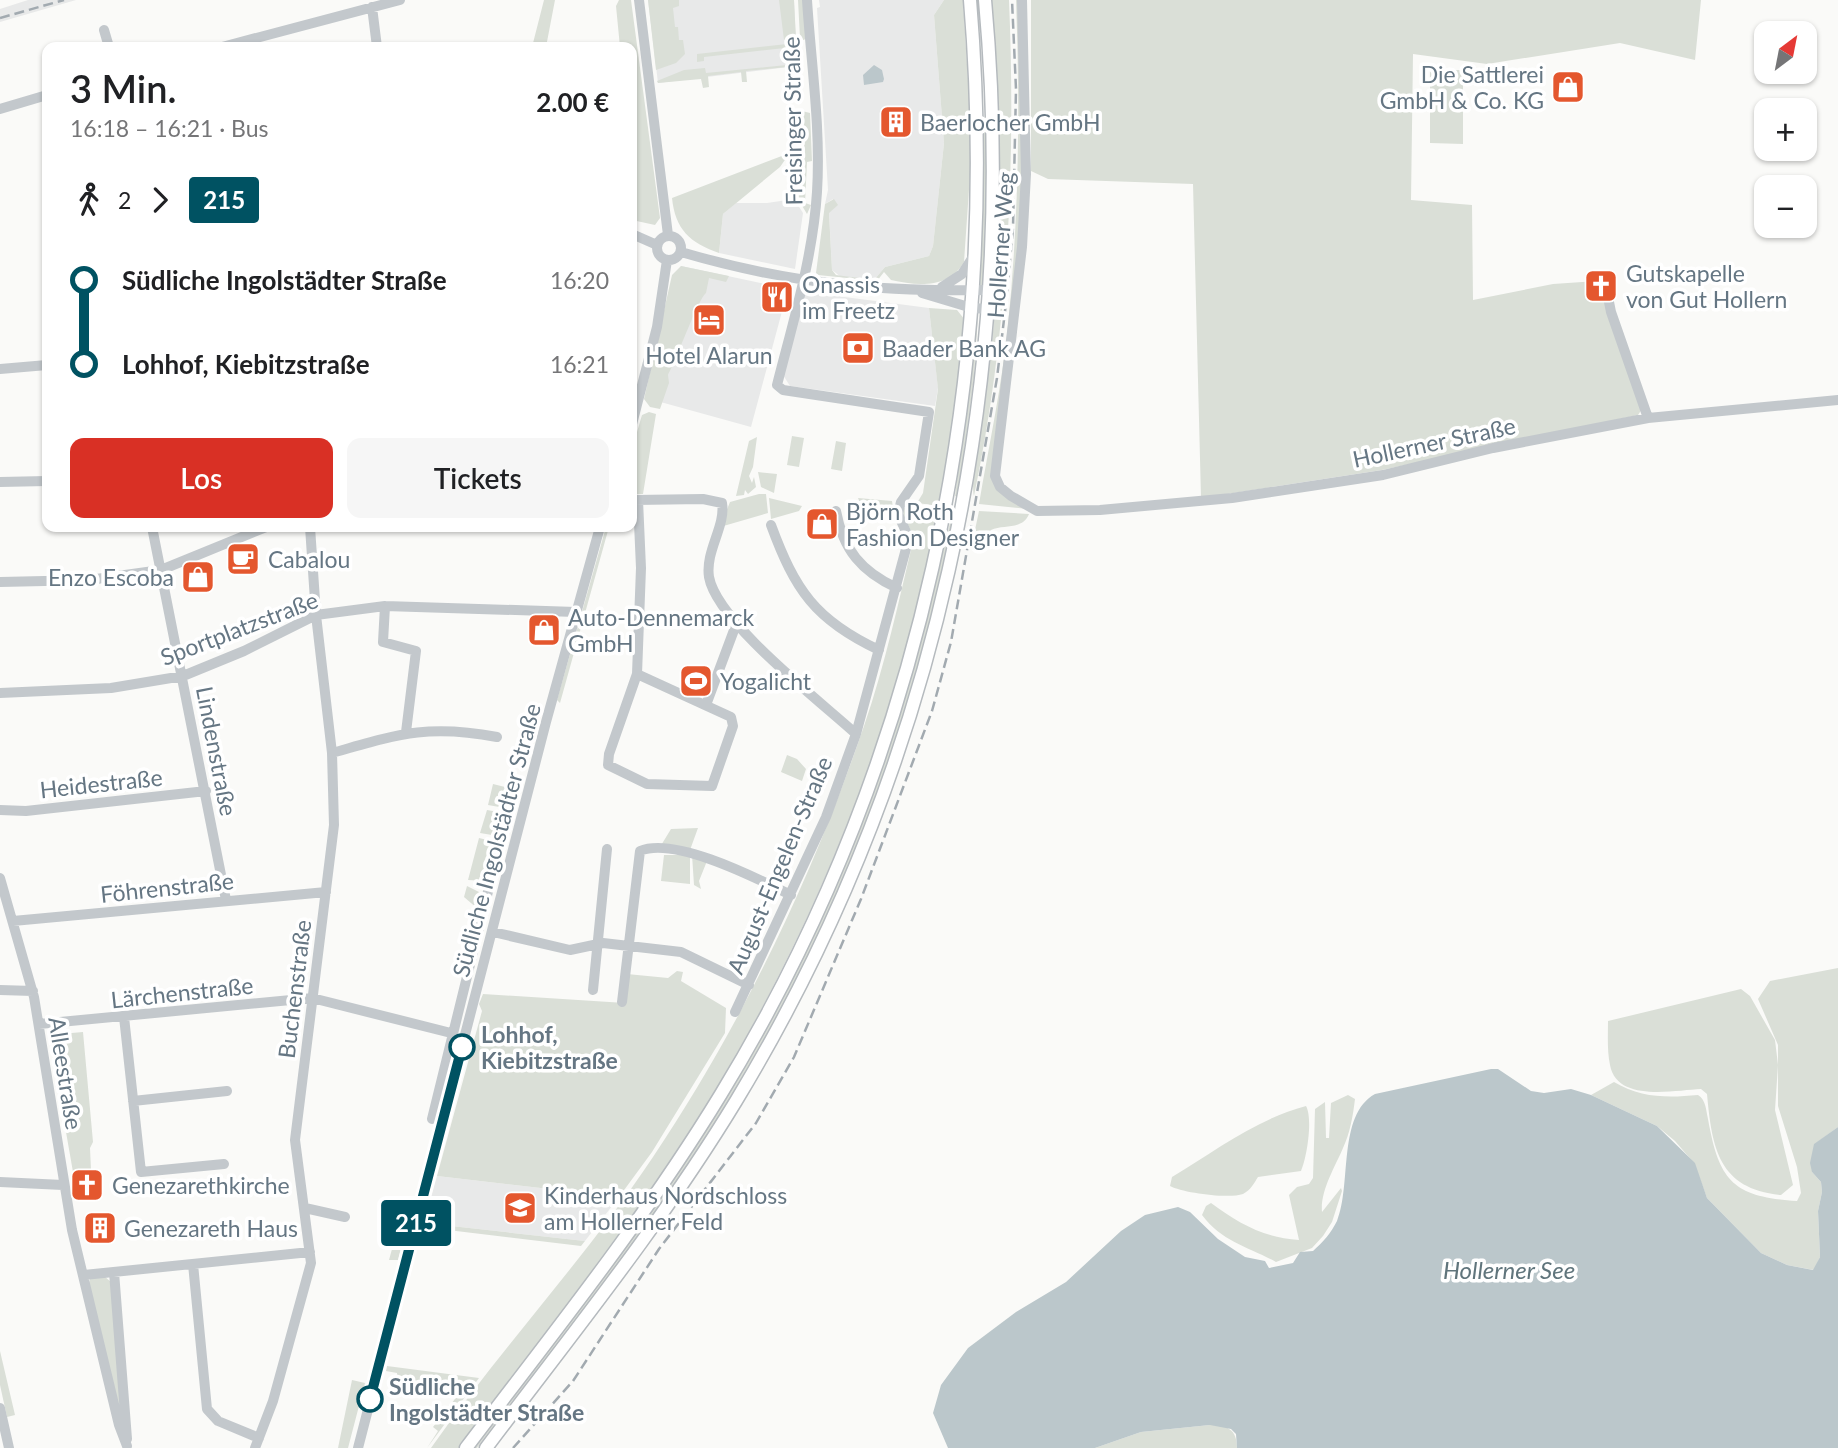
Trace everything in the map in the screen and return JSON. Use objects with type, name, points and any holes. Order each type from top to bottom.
[{"type":"main road","points":[[466,1448],[672,1172],[754,1038],[823,899],[875,772],[925,606],[952,476],[976,254],[978,134],[970,0]]},
{"type":"main road","points":[[486,1448],[651,1230],[735,1103],[778,1027],[838,906],[901,745],[945,593],[974,441],[989,309],[994,130],[985,0]]},
{"type":"street","points":[[241,42],[400,0]]},
{"type":"street","points":[[639,0],[668,235]]},
{"type":"street","name":"Freisinger Straße","points":[[807,0],[816,124],[817,192],[804,282],[777,385],[779,388],[929,412],[919,476],[901,502],[898,514],[907,534],[907,545],[897,588]]},
{"type":"street","name":"Hollerner Weg","points":[[1022,0],[1026,174],[1023,235],[995,476],[1000,487],[1037,511]]},
{"type":"street","points":[[372,7],[376,42]]},
{"type":"street","points":[[104,30],[108,42]]},
{"type":"street","points":[[0,109],[42,96]]},
{"type":"street","points":[[668,235],[680,240],[681,253],[674,260],[660,256],[657,245],[661,238],[668,235]]},
{"type":"street","points":[[637,236],[657,245]]},
{"type":"street","points":[[681,253],[804,282],[917,291],[941,288],[990,290]]},
{"type":"street","points":[[941,288],[962,274],[976,254]]},
{"type":"street","points":[[637,405],[657,327],[667,260]]},
{"type":"street","points":[[1604,276],[1611,312],[1648,418]]},
{"type":"street","points":[[917,291],[972,308],[989,309]]},
{"type":"street","points":[[0,369],[42,365]]},
{"type":"street","name":"Hollerner Straße","points":[[1037,511],[1100,510],[1246,496],[1383,475],[1493,448],[1648,418],[1838,400]]},
{"type":"street","points":[[0,482],[42,481]]},
{"type":"street","points":[[637,500],[703,499],[722,503],[708,572],[716,594],[756,644],[856,734]]},
{"type":"street","points":[[836,511],[839,529],[852,555],[874,577],[897,588]]},
{"type":"street","points":[[637,524],[641,572],[637,674],[609,754],[608,765],[647,784],[712,786],[733,721],[706,705],[637,674]]},
{"type":"street","points":[[771,525],[795,582],[815,609],[850,636],[879,650]]},
{"type":"street","name":"Lindenstraße","points":[[153,532],[226,900]]},
{"type":"street","points":[[0,582],[89,580],[161,570],[254,532]]},
{"type":"street","name":"Buchenstraße","points":[[257,1443],[273,1401],[309,1274],[310,1252],[295,1140],[334,825],[332,753],[316,615],[310,532]]},
{"type":"street","name":"Südliche Ingolstädter Straße","points":[[358,1448],[599,532]]},
{"type":"street","name":"August-Engelen-Straße","points":[[736,1012],[826,817],[856,734],[897,588]]},
{"type":"street","points":[[385,606],[383,642],[416,651],[406,733]]},
{"type":"street","name":"Sportplatzstraße","points":[[0,694],[110,688],[183,676],[244,651],[316,615],[385,606],[576,612]]},
{"type":"street","points":[[706,705],[737,622]]},
{"type":"street","points":[[332,753],[406,733],[441,729],[498,737]]},
{"type":"street","points":[[432,1119],[451,1033],[512,794],[509,787]]},
{"type":"street","name":"Heidestraße","points":[[0,810],[26,811],[206,791]]},
{"type":"street","points":[[593,990],[607,849]]},
{"type":"street","points":[[622,1002],[638,854],[643,849],[691,853],[714,859],[791,895]]},
{"type":"street","name":"Alleestraße","points":[[0,878],[2,894],[13,921],[33,991],[63,1185],[127,1447]]},
{"type":"street","name":"Föhrenstraße","points":[[13,921],[326,892]]},
{"type":"street","points":[[493,932],[570,950],[598,944],[681,952],[748,985]]},
{"type":"street","points":[[0,990],[33,991]]},
{"type":"street","name":"Lärchenstraße","points":[[39,1024],[312,998],[451,1033]]},
{"type":"street","points":[[124,1017],[141,1172],[225,1164]]},
{"type":"street","points":[[133,1101],[227,1091]]},
{"type":"street","points":[[0,1182],[63,1185]]},
{"type":"street","points":[[305,1208],[345,1217]]},
{"type":"street","points":[[84,1275],[310,1252]]},
{"type":"street","points":[[193,1264],[207,1409],[218,1421],[257,1443]]},
{"type":"street","name":"Alleestraße","points":[[114,1272],[127,1447]]},
{"type":"street","points":[[0,1408],[9,1448]]},
{"type":"shaded area","points":[[28,0],[76,0],[0,22],[0,9]]},
{"type":"shaded area","points":[[544,0],[555,0],[547,42],[533,42]]},
{"type":"shaded area","points":[[619,0],[631,0],[637,42],[620,42],[616,6]]},
{"type":"shaded area","points":[[648,0],[794,0],[797,66],[658,83]]},
{"type":"shaded area","points":[[648,0],[679,0],[679,6],[673,8],[675,27],[678,27],[679,40],[683,40],[685,54],[676,63],[656,70]]},
{"type":"shaded area","points":[[779,0],[794,0],[796,39],[784,40]]},
{"type":"shaded area","points":[[798,0],[803,0],[806,39],[803,40],[800,38]]},
{"type":"shaded area","points":[[819,0],[944,0],[934,15],[944,143],[933,246],[929,256],[885,267],[874,280],[841,277],[832,270],[829,212],[833,199],[825,204],[828,190],[817,8],[820,7]]},
{"type":"shaded area","points":[[944,0],[963,0],[972,146],[964,262],[950,277],[922,284],[891,280],[884,272],[877,281],[818,275],[816,273],[825,204],[834,199],[838,205],[829,213],[832,270],[836,275],[874,280],[885,267],[929,256],[933,246],[944,143],[934,15]]},
{"type":"shaded area","points":[[991,0],[1009,0],[1010,187],[995,373],[974,496],[976,454],[990,361],[999,226],[999,135]]},
{"type":"shaded area","points":[[1016,0],[1019,0],[1022,74],[1020,223],[1015,297],[998,413],[993,482],[1028,509],[979,504],[1002,370],[1012,284],[1018,163]]},
{"type":"shaded area","points":[[1031,0],[1701,0],[1695,60],[1620,43],[1487,64],[1413,54],[1411,200],[1472,205],[1473,300],[1553,284],[1597,281],[1642,409],[1638,415],[1382,470],[1201,498],[1193,184],[1048,179],[1031,171]]},
{"type":"shaded area","points":[[796,43],[796,51],[786,52],[785,48],[704,57],[704,61],[697,62],[697,54]]},
{"type":"shaded area","points":[[637,45],[660,218],[655,225],[637,221]]},
{"type":"shaded area","points":[[797,58],[797,66],[746,71],[747,82],[742,82],[741,72],[708,76],[709,87],[703,88],[701,79],[657,81],[684,70],[705,68],[706,73],[787,65],[787,59]]},
{"type":"shaded area","points":[[1430,70],[1463,70],[1463,144],[1430,143]]},
{"type":"shaded area","points":[[802,111],[810,113],[812,161],[807,162],[805,203],[811,205],[807,214],[798,199]]},
{"type":"shaded area","points":[[982,118],[988,118],[983,286],[980,286]]},
{"type":"shaded area","points":[[798,141],[780,167],[723,214],[719,253],[700,245],[686,233],[677,218],[672,198],[787,154]]},
{"type":"shaded area","points":[[794,199],[803,213],[795,269],[719,253],[723,214],[736,203],[767,203]]},
{"type":"shaded area","points":[[681,266],[788,289],[751,427],[646,398]]},
{"type":"shaded area","points":[[681,266],[729,276],[726,282],[709,278],[706,293],[668,375],[669,383],[660,409],[650,407],[644,399],[672,275]]},
{"type":"shaded area","points":[[806,292],[929,308],[938,388],[935,406],[790,386],[783,375]]},
{"type":"shaded area","points":[[929,308],[957,310],[965,320],[958,400],[936,532],[911,634],[880,734],[844,832],[803,927],[703,1112],[646,1201],[460,1448],[431,1448],[627,1195],[653,1157],[716,1055],[798,894],[844,783],[885,656],[914,537],[903,515],[903,508],[930,512],[932,505],[917,503],[923,493],[938,389]]},
{"type":"shaded area","points":[[978,315],[974,377],[958,497],[955,496]]},
{"type":"shaded area","points":[[649,412],[656,414],[643,494],[637,494],[637,432],[642,415]]},
{"type":"shaded area","points":[[792,436],[804,438],[799,467],[787,465]]},
{"type":"shaded area","points":[[757,437],[753,467],[749,476],[752,483],[754,477],[756,487],[748,494],[745,490],[744,495],[736,496],[749,441]]},
{"type":"shaded area","points":[[836,441],[846,443],[842,471],[831,469]]},
{"type":"shaded area","points":[[758,472],[777,474],[774,493],[761,487]]},
{"type":"shaded area","points":[[766,494],[768,513],[720,527],[730,502]]},
{"type":"shaded area","points":[[769,498],[802,506],[799,511],[771,519]]},
{"type":"shaded area","points":[[858,498],[892,501],[893,508],[865,515]]},
{"type":"shaded area","points":[[979,511],[1029,514],[1018,525],[991,530],[981,545],[972,544]]},
{"type":"shaded area","points":[[952,514],[955,515],[938,596],[892,754],[831,908],[795,982],[714,1126],[659,1209],[477,1448],[472,1448],[702,1135],[753,1050],[792,977],[857,828],[885,751],[910,673]]},
{"type":"shaded area","points":[[605,532],[608,532],[560,703],[557,700]]},
{"type":"shaded area","points":[[787,755],[797,759],[806,769],[802,781],[781,772]]},
{"type":"shaded area","points":[[493,784],[505,787],[508,798],[505,808],[488,805]]},
{"type":"shaded area","points":[[487,810],[504,813],[498,836],[480,833]]},
{"type":"shaded area","points":[[698,828],[690,850],[660,847],[671,829]]},
{"type":"shaded area","points":[[479,838],[496,842],[486,881],[468,880]]},
{"type":"shaded area","points":[[664,855],[690,855],[690,884],[661,881]]},
{"type":"shaded area","points":[[692,855],[707,861],[699,881],[701,889],[694,885]]},
{"type":"shaded area","points":[[467,886],[483,894],[478,909],[464,897]]},
{"type":"shaded area","points":[[1838,968],[1838,1127],[1815,1144],[1812,1172],[1821,1182],[1822,1192],[1818,1211],[1820,1257],[1814,1270],[1787,1265],[1761,1253],[1707,1198],[1694,1163],[1675,1141],[1657,1126],[1591,1095],[1614,1082],[1654,1096],[1698,1095],[1705,1106],[1718,1157],[1733,1182],[1758,1195],[1797,1201],[1801,1193],[1797,1167],[1778,1106],[1778,1045],[1758,999],[1770,981]]},
{"type":"shaded area","points":[[677,971],[683,972],[681,981],[726,1008],[725,1033],[652,1152],[619,1197],[437,1176],[482,1011],[479,1004],[483,994],[625,1003],[627,974],[668,978]]},
{"type":"shaded area","points":[[1741,989],[1750,996],[1775,1040],[1778,1065],[1775,1110],[1793,1185],[1781,1195],[1760,1191],[1732,1175],[1716,1149],[1707,1094],[1701,1089],[1663,1092],[1635,1090],[1615,1077],[1610,1065],[1608,1021]]},
{"type":"shaded area","points":[[83,1032],[93,1142],[90,1148],[91,1170],[73,1172],[49,1035]]},
{"type":"shaded area","points":[[1348,1095],[1355,1099],[1351,1124],[1326,1188],[1322,1212],[1341,1188],[1342,1191],[1332,1222],[1312,1248],[1276,1262],[1227,1238],[1202,1215],[1206,1206],[1211,1203],[1252,1228],[1274,1236],[1299,1240],[1289,1195],[1297,1187],[1309,1184],[1313,1178],[1315,1109],[1325,1102],[1326,1138],[1329,1138],[1331,1103]]},
{"type":"shaded area","points":[[1306,1106],[1309,1119],[1308,1138],[1301,1171],[1258,1177],[1243,1194],[1228,1196],[1185,1191],[1170,1186],[1172,1177],[1237,1137],[1270,1119]]},
{"type":"shaded area","name":"Kinderhaus Nordschloss am Hollerner Feld","points":[[437,1176],[619,1197],[585,1241],[424,1223]]},
{"type":"shaded area","points":[[577,1194],[614,1199],[605,1207],[576,1202]]},
{"type":"shaded area","points":[[400,1220],[407,1223],[398,1260],[389,1260]]},
{"type":"shaded area","points":[[424,1223],[585,1241],[581,1246],[423,1227]]},
{"type":"shaded area","points":[[104,1276],[111,1282],[123,1423],[89,1283],[90,1279]]},
{"type":"shaded area","points":[[0,1351],[15,1415],[7,1417],[0,1385]]},
{"type":"shaded area","points":[[387,1366],[479,1378],[427,1448],[438,1431],[433,1427],[462,1390],[397,1377],[397,1373],[386,1371]]},
{"type":"shaded area","points":[[352,1380],[365,1383],[348,1448],[338,1448]]},
{"type":"shaded area","points":[[1210,1425],[1230,1429],[1235,1436],[1237,1448],[1095,1448],[1141,1432]]},
{"type":"water","points":[[874,65],[882,70],[883,82],[864,85],[863,75]]},
{"type":"water","name":"Hollerner See","points":[[1498,1069],[1531,1091],[1544,1093],[1571,1089],[1591,1095],[1657,1126],[1695,1163],[1707,1198],[1761,1253],[1787,1265],[1813,1270],[1820,1257],[1818,1211],[1822,1192],[1821,1182],[1812,1172],[1810,1163],[1814,1144],[1838,1127],[1838,1448],[1237,1448],[1236,1434],[1231,1429],[1210,1425],[1141,1432],[1095,1448],[948,1448],[933,1413],[941,1385],[968,1348],[1016,1312],[1066,1282],[1121,1231],[1145,1215],[1178,1207],[1190,1212],[1218,1239],[1245,1257],[1265,1261],[1269,1268],[1293,1263],[1300,1252],[1317,1248],[1337,1221],[1344,1189],[1350,1134],[1363,1104],[1375,1094]]},
{"type":"railway","points":[[0,18],[64,0]]},
{"type":"railway","points":[[513,1448],[573,1381],[659,1249],[756,1123],[794,1057],[861,899],[932,711],[951,642],[997,378],[1006,303],[1013,228],[1016,89],[1012,0]]},
{"type":"bus line","name":"215","points":[[370,1399],[462,1047]]},
{"type":"place","name":"Die Sattlerei GmbH & Co. KG","points":[[1568,87]]},
{"type":"place","name":"Baerlocher GmbH","points":[[896,122]]},
{"type":"place","name":"Gutskapelle von Gut Hollern","points":[[1601,286]]},
{"type":"place","name":"Onassis im Freetz","points":[[777,297]]},
{"type":"place","name":"Hotel Alarun","points":[[709,320]]},
{"type":"place","name":"Baader Bank AG","points":[[858,348]]},
{"type":"place","name":"Björn Roth Fashion Designer","points":[[822,524]]},
{"type":"place","name":"Cabalou","points":[[243,559]]},
{"type":"place","name":"Enzo Escoba","points":[[198,577]]},
{"type":"place","name":"Auto-Dennemarck GmbH","points":[[544,630]]},
{"type":"place","name":"Yogalicht","points":[[696,681]]},
{"type":"place","name":"Lohhof, Kiebitzstraße","points":[[462,1047]]},
{"type":"place","name":"Genezarethkirche","points":[[87,1185]]},
{"type":"place","name":"Kinderhaus Nordschloss am Hollerner Feld","points":[[520,1208]]},
{"type":"place","name":"Genezareth Haus","points":[[100,1228]]},
{"type":"place","name":"Südliche Ingolstädter Straße","points":[[370,1399]]}]
